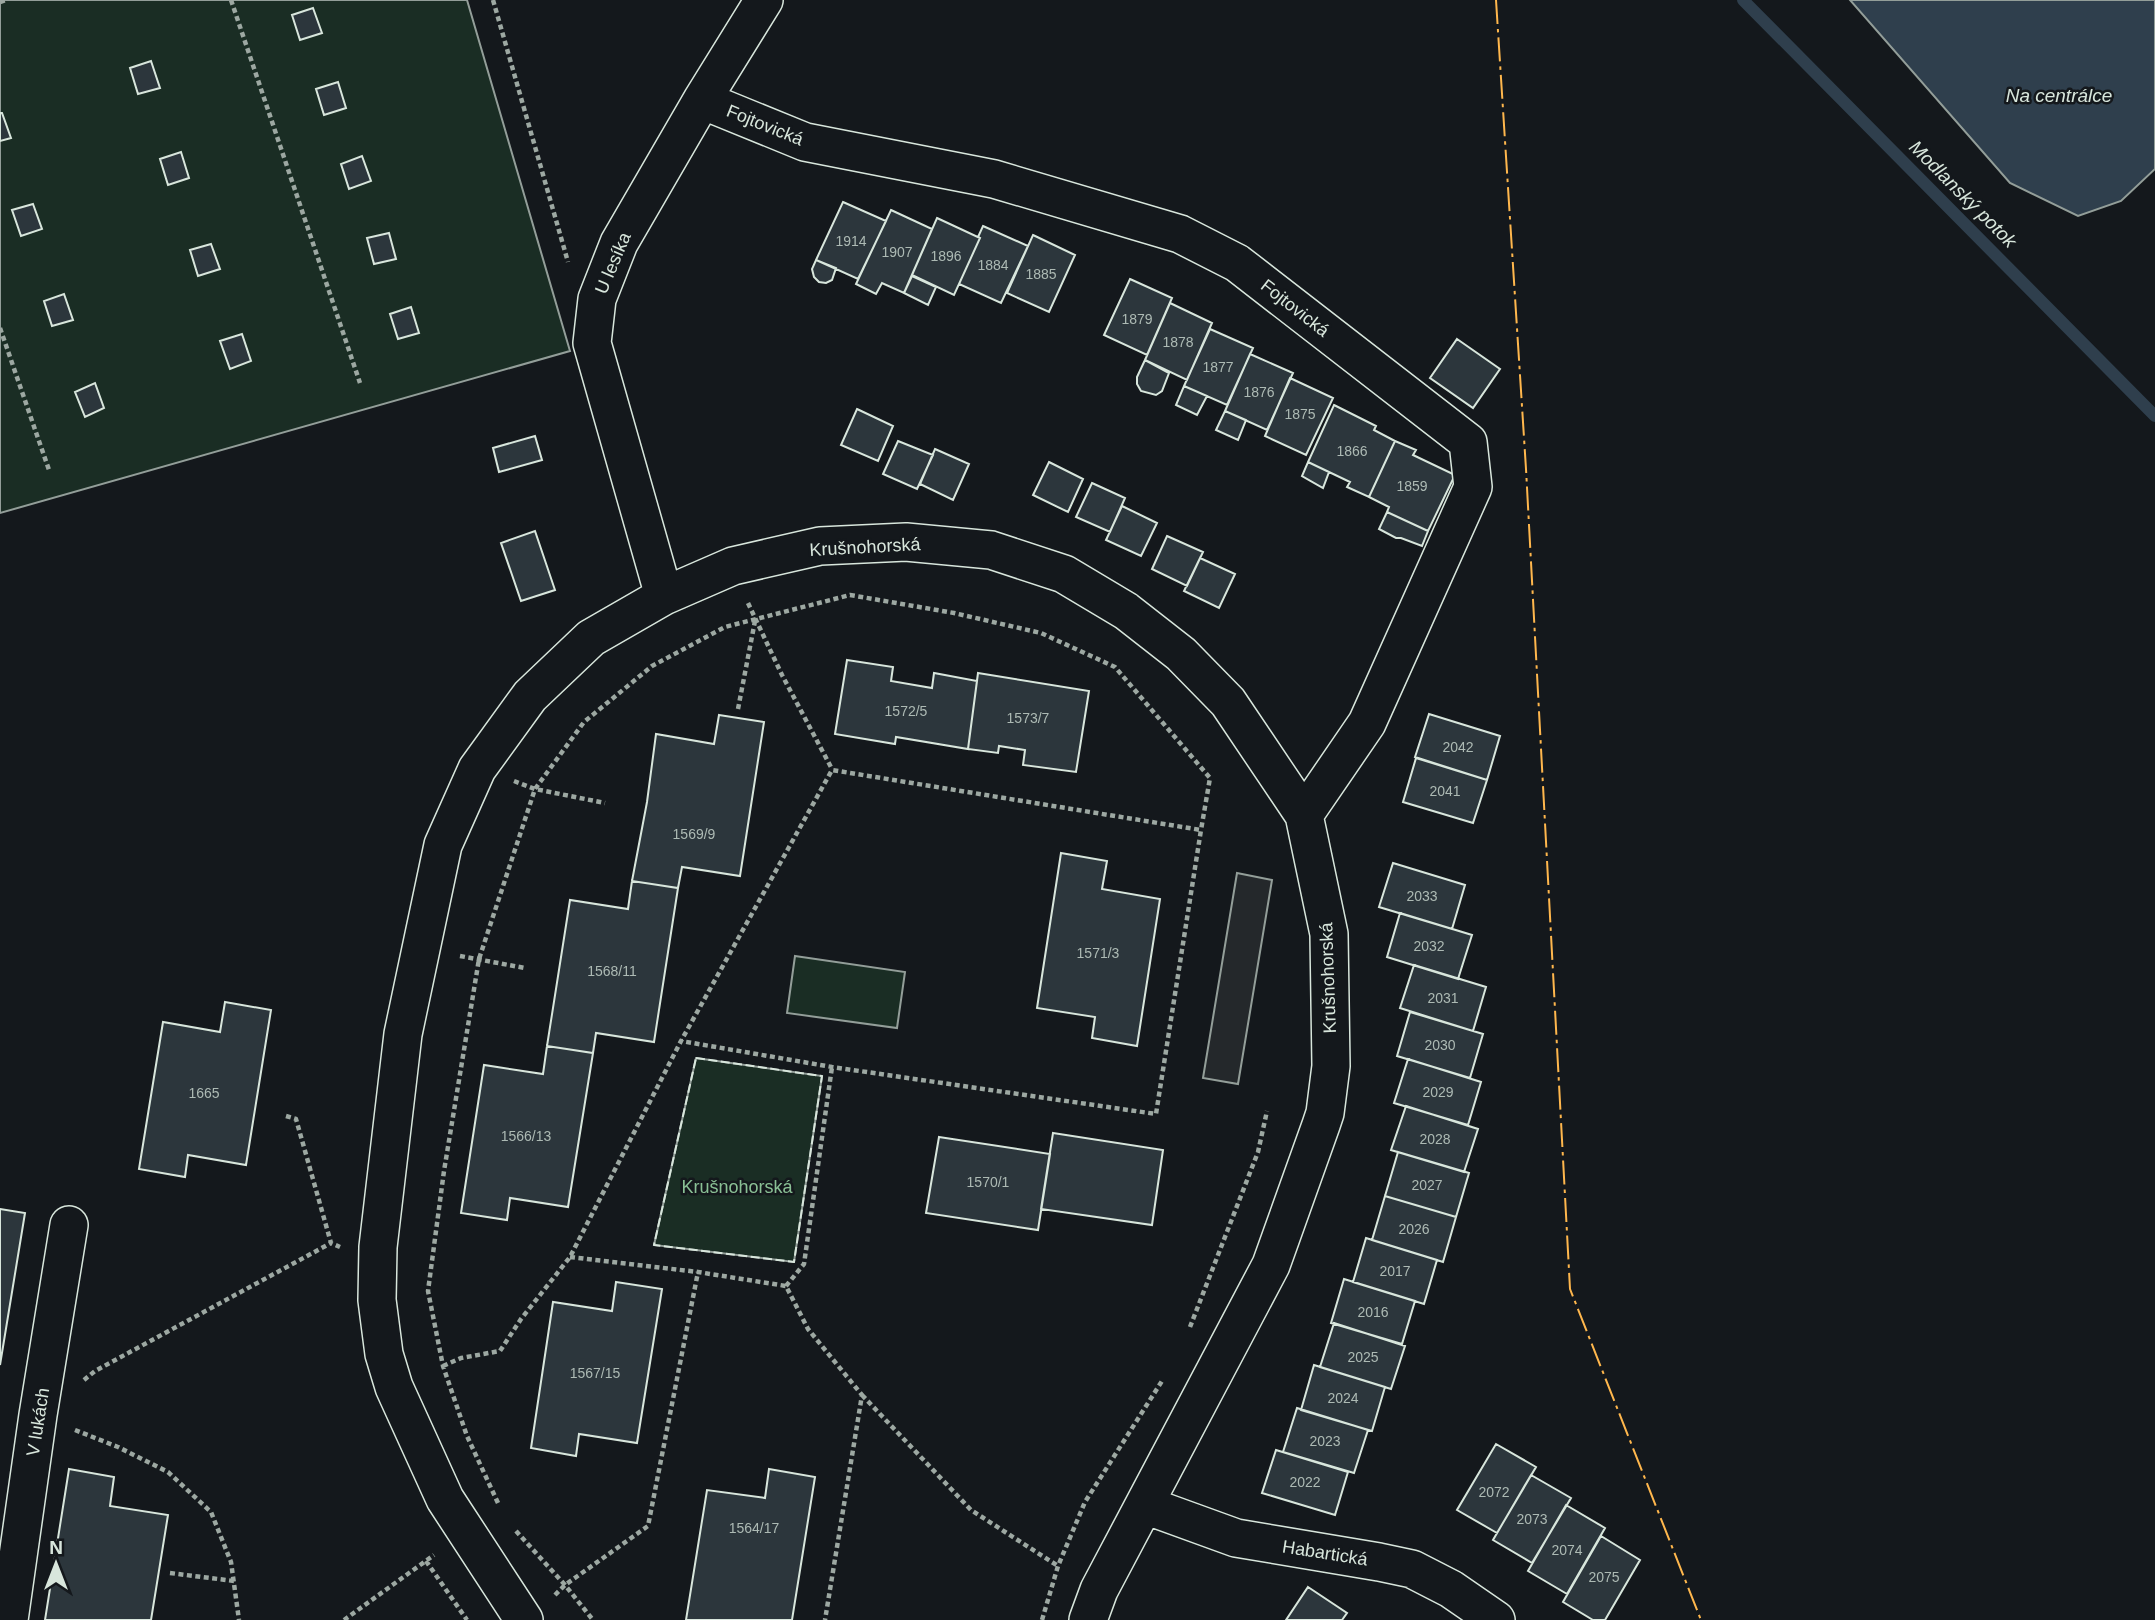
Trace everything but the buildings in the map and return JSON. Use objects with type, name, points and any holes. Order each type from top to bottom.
[{"type":"street","name":"U lesíka","points":[[664,596],[592,343],[597,299],[619,243],[764,0]]},
{"type":"street","name":"Fojtovická","points":[[702,100],[805,142],[994,179],[1180,233],[1237,263],[1468,442],[1473,487],[1367,723],[1304,815]]},
{"type":"street","name":"Krušnohorská","points":[[536,1611],[445,1499],[394,1387],[384,1354],[377,1300],[378,1247],[403,1034],[443,845],[477,769],[530,696],[591,638],[664,596],[733,566],[820,546],[906,542],[991,550],[1064,574],[1126,611],[1181,654],[1228,702],[1304,815],[1329,934],[1331,1066],[1325,1113],[1271,1265],[1099,1590],[1088,1620]]},
{"type":"street","name":"V lukách","points":[[9,1620],[38,1415],[69,1225]]},
{"type":"street","name":"Habartická","points":[[1145,1505],[1236,1538],[1412,1569],[1451,1589],[1496,1620]]},
{"type":"path","points":[[0,2],[6,0]]},
{"type":"path","points":[[231,0],[360,383]]},
{"type":"path","points":[[493,0],[569,264]]},
{"type":"path","points":[[0,327],[49,470]]},
{"type":"path","points":[[733,566],[755,620],[832,770]]},
{"type":"path","points":[[500,1508],[467,1436],[443,1366],[428,1291],[444,1171],[479,959],[535,789],[584,722],[652,666],[726,627],[850,595],[954,613],[1041,633],[1115,667],[1210,778],[1156,1114],[832,1067],[681,1041]]},
{"type":"path","points":[[738,709],[755,620]]},
{"type":"path","points":[[477,769],[535,789],[605,803]]},
{"type":"path","points":[[832,770],[1201,830]]},
{"type":"path","points":[[443,1366],[461,1358],[500,1350],[570,1257],[681,1041],[832,770]]},
{"type":"path","points":[[421,950],[525,968]]},
{"type":"path","points":[[786,1286],[804,1264],[832,1067]]},
{"type":"path","points":[[1190,1328],[1258,1152],[1267,1111]]},
{"type":"path","points":[[38,1415],[95,1371],[331,1243],[296,1119],[286,1116]]},
{"type":"path","points":[[570,1257],[698,1272],[786,1286]]},
{"type":"path","points":[[536,1611],[565,1585],[648,1526],[698,1272]]},
{"type":"path","points":[[786,1286],[808,1329],[862,1395],[971,1510],[1058,1566]]},
{"type":"path","points":[[1042,1620],[1058,1566],[1085,1502],[1166,1375]]},
{"type":"path","points":[[825,1620],[862,1395]]},
{"type":"path","points":[[38,1415],[118,1447],[168,1472],[211,1512],[231,1562],[239,1620]]},
{"type":"path","points":[[514,1529],[593,1620]]},
{"type":"path","points":[[344,1620],[426,1561],[467,1620]]},
{"type":"path","points":[[170,1573],[234,1581]]},
{"type":"green space","points":[[0,0],[467,0],[570,351],[0,513]]},
{"type":"green space","points":[[795,956],[905,972],[897,1028],[787,1013]]},
{"type":"green space","name":"Krušnohorská","points":[[696,1058],[822,1076],[794,1262],[654,1245]]},
{"type":"shaded area","points":[[1237,873],[1272,880],[1238,1084],[1203,1078]]},
{"type":"water","name":"Na centrálce","points":[[1850,0],[2155,0],[2155,169],[2121,201],[2078,216],[2010,183]]},
{"type":"waterway","name":"Modlanský potok","points":[[1743,0],[2155,416]]},
{"type":"fence","points":[[696,1058],[822,1076],[794,1262],[654,1245],[696,1058]]},
{"type":"power","points":[[1496,0],[1526,469],[1570,1289],[1701,1620]]}]
